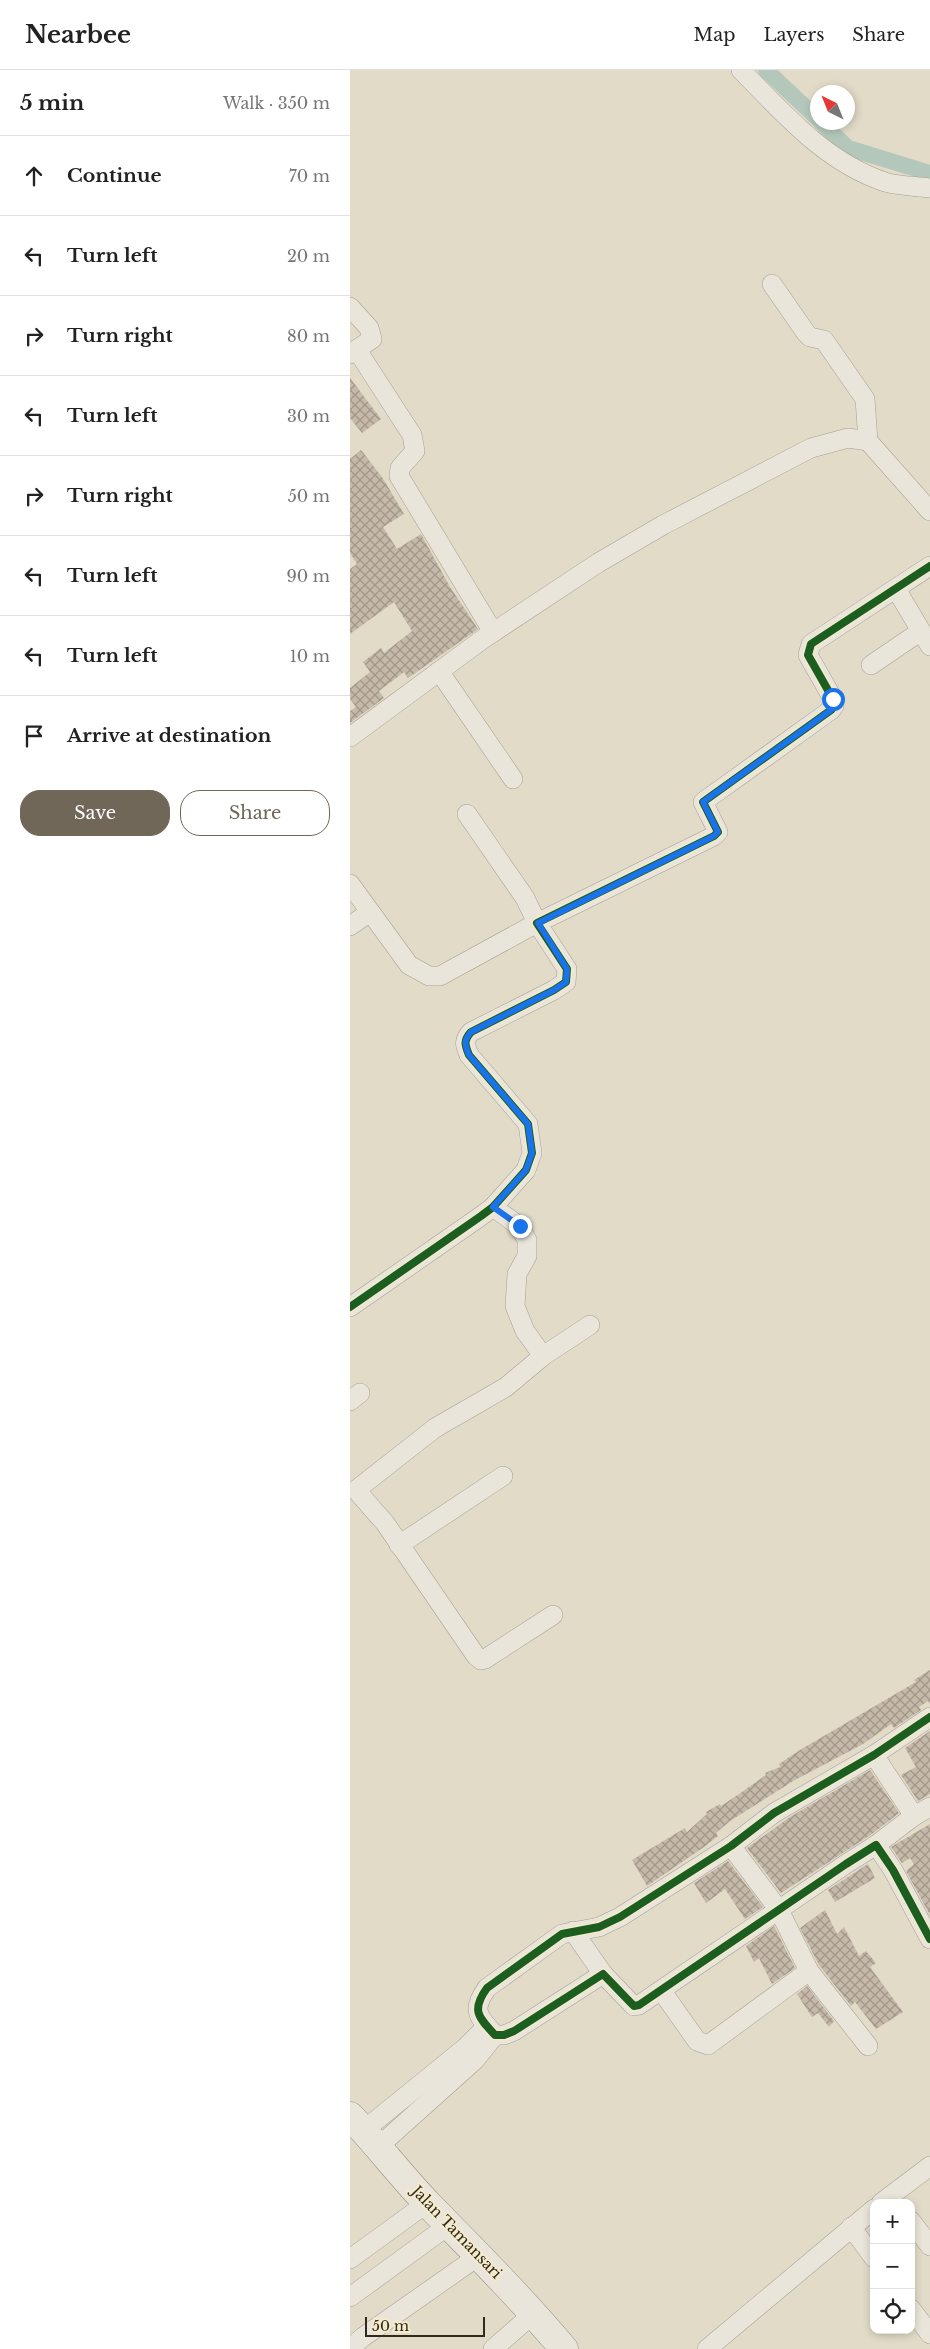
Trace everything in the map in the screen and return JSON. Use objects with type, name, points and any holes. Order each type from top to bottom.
[{"type":"main road","name":"Jalan Tamansari","points":[[364,2131],[428,2203],[534,2313],[564,2349]]},
{"type":"street","points":[[741,70],[786,117],[811,140],[832,154],[885,182],[930,188]]},
{"type":"street","points":[[772,284],[801,328],[810,337],[824,340],[861,390],[866,405],[868,441],[930,511]]},
{"type":"street","points":[[350,306],[371,333],[372,339],[353,352],[412,436],[415,451],[400,468],[399,476],[493,632]]},
{"type":"street","points":[[350,737],[493,632],[598,563],[655,530],[811,448],[848,438],[868,441]]},
{"type":"street","points":[[350,884],[409,965],[429,976],[440,976],[538,923],[717,834],[703,802],[834,706],[833,699],[808,654],[811,644],[930,566]]},
{"type":"street","points":[[871,665],[925,638],[896,589]]},
{"type":"street","points":[[439,671],[514,780]]},
{"type":"street","points":[[350,1307],[493,1207],[526,1170],[532,1153],[528,1124],[469,1055],[464,1044],[465,1038],[471,1032],[566,982],[567,969],[538,923],[525,898],[468,814]]},
{"type":"street","points":[[350,926],[370,912]]},
{"type":"street","points":[[493,1207],[520,1226],[527,1240],[527,1256],[518,1274],[516,1306],[524,1331],[543,1356]]},
{"type":"street","points":[[553,1615],[485,1660],[481,1660],[476,1656],[385,1523],[352,1489],[436,1428],[506,1387],[543,1356],[590,1325]]},
{"type":"street","points":[[399,1545],[503,1476]]},
{"type":"street","points":[[603,1974],[514,2031],[504,2035],[491,2031],[477,2012],[480,1998],[487,1988],[562,1934],[599,1927],[620,1917],[731,1846],[774,1813],[874,1755],[930,1717]]},
{"type":"street","points":[[874,1755],[914,1816]]},
{"type":"street","points":[[573,1931],[603,1974],[634,2006],[639,2006],[876,1846],[914,1816],[930,1807]]},
{"type":"street","points":[[731,1846],[780,1910],[809,1971],[868,2046]]},
{"type":"street","points":[[876,1846],[924,1912],[930,1939]]},
{"type":"street","points":[[661,1990],[697,2041],[708,2046],[809,1971]]},
{"type":"street","points":[[364,2131],[475,2060],[491,2031]]},
{"type":"street","points":[[891,2199],[930,2166]]},
{"type":"street","points":[[350,2259],[428,2203]]},
{"type":"street","points":[[706,2349],[870,2212]]},
{"type":"street","points":[[350,2297],[450,2225]]},
{"type":"street","points":[[915,2225],[930,2246]]},
{"type":"street","points":[[851,2227],[870,2253]]},
{"type":"street","points":[[350,2349],[363,2337],[480,2255]]},
{"type":"street","points":[[493,2349],[534,2313]]},
{"type":"street","points":[[915,2314],[930,2334]]},
{"type":"building","points":[[350,378],[381,419],[362,433],[350,418]]},
{"type":"building","points":[[361,450],[382,477],[404,514],[383,527],[397,549],[421,534],[450,587],[478,629],[408,678],[404,672],[379,691],[384,698],[350,723],[350,711],[356,707],[350,699],[350,688],[370,672],[363,662],[381,648],[384,653],[412,631],[394,602],[350,634],[350,569],[357,564],[350,553],[350,459]]},
{"type":"building","points":[[930,1670],[930,1704],[928,1701],[919,1707],[921,1710],[894,1728],[891,1724],[863,1744],[793,1781],[730,1821],[716,1833],[718,1836],[704,1847],[647,1886],[632,1860],[685,1828],[687,1832],[707,1814],[706,1812],[720,1804],[721,1806],[766,1775],[765,1773],[780,1767],[779,1764],[800,1750],[916,1682],[914,1680]]},
{"type":"building","points":[[930,1731],[930,1794],[918,1801],[901,1775],[916,1767],[905,1748]]},
{"type":"building","points":[[870,1770],[899,1813],[872,1834],[781,1893],[747,1848],[790,1817]]},
{"type":"building","points":[[930,1824],[930,1915],[906,1871],[914,1864],[910,1858],[902,1863],[891,1847]]},
{"type":"building","points":[[728,1861],[763,1907],[745,1919],[725,1889],[706,1903],[694,1883]]},
{"type":"building","points":[[868,1864],[875,1878],[835,1902],[828,1890]]},
{"type":"building","points":[[825,1910],[837,1934],[844,1927],[859,1956],[866,1951],[876,1963],[870,1967],[903,2012],[876,2029],[855,2002],[851,2006],[819,1965],[800,1928]]},
{"type":"building","points":[[774,1926],[795,1968],[772,1984],[759,1958],[754,1962],[746,1946]]},
{"type":"building","points":[[807,1986],[834,2021],[829,2027],[818,2013],[812,2017],[797,1994]]},
{"type":"waterway","points":[[766,70],[810,111]]},
{"type":"waterway","points":[[829,130],[848,148],[930,173]]},
{"type":"cycle path","points":[[350,1307],[493,1207],[526,1170],[532,1153],[528,1124],[469,1055],[466,1043],[471,1032],[566,982],[567,969],[537,923],[714,836],[718,832],[703,802],[834,706],[833,699],[808,655],[811,644],[930,566]]},
{"type":"cycle path","points":[[930,1717],[874,1755],[774,1813],[731,1846],[620,1917],[599,1927],[562,1934],[487,1988],[479,2002],[478,2008],[484,2023],[495,2035],[504,2035],[514,2031],[603,1974],[634,2006],[639,2005],[876,1845],[893,1870],[930,1939]]},
{"type":"route","points":[[520,1226],[493,1207],[526,1170],[532,1153],[528,1124],[469,1055],[464,1044],[465,1038],[471,1032],[566,982],[568,977],[567,969],[538,923],[717,834],[718,832],[704,808],[703,802],[706,798],[831,710],[834,706],[833,699]]}]
